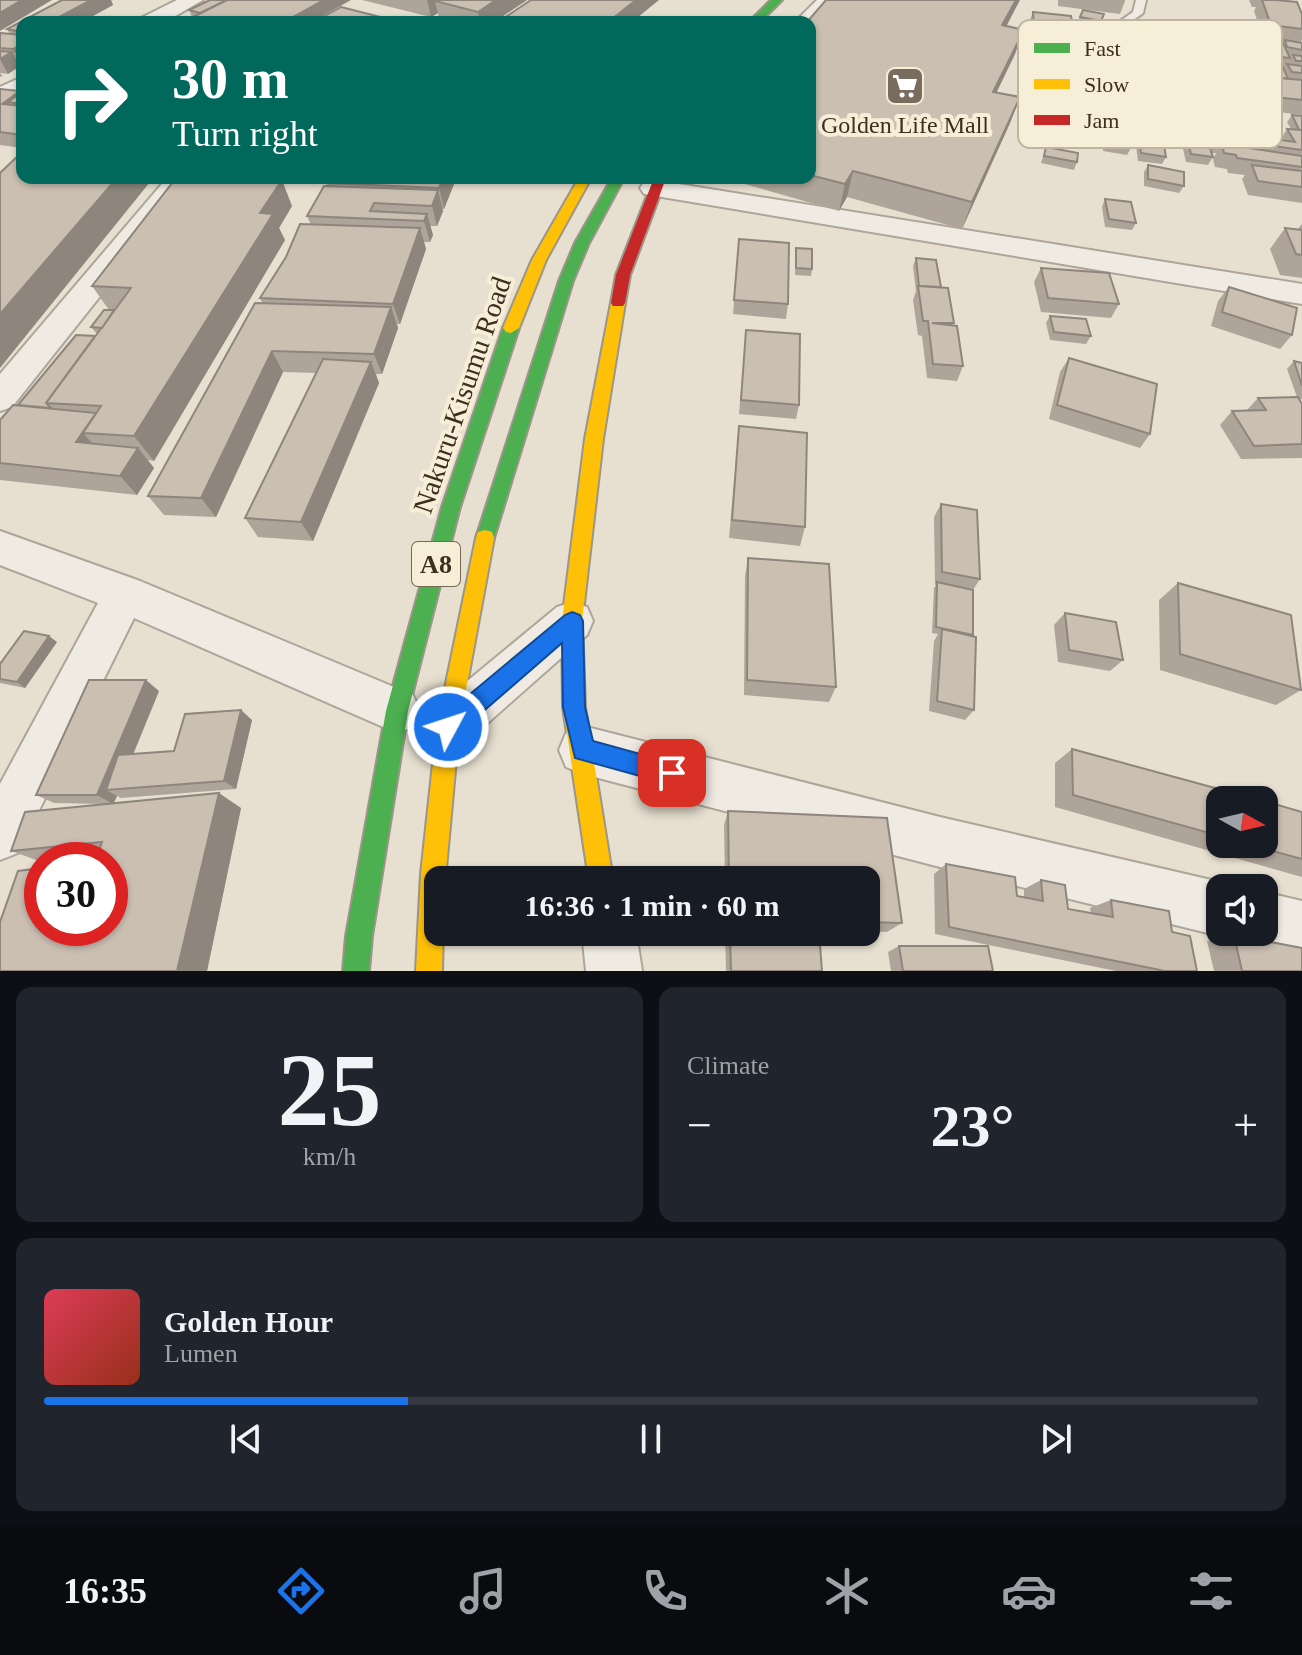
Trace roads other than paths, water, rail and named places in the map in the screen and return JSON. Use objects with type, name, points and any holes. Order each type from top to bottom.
[{"type":"main road","points":[[760,16],[777,0]]},
{"type":"main road","name":"Nakuru-Kisumu Road","points":[[356,971],[359,936],[397,711],[451,507],[513,323],[539,260],[582,184]]},
{"type":"main road","name":"A8","points":[[429,971],[433,874],[448,727],[483,544],[544,344],[582,243],[615,184]]},
{"type":"main road","points":[[599,866],[574,707],[572,621],[594,439],[623,275],[657,184]]},
{"type":"street","points":[[160,16],[193,0]]},
{"type":"street","points":[[812,16],[829,0]]},
{"type":"street","points":[[0,398],[176,184]]},
{"type":"street","points":[[663,184],[1302,294]]},
{"type":"street","points":[[0,548],[125,594],[397,711]]},
{"type":"street","points":[[0,835],[125,594]]},
{"type":"street","points":[[448,727],[572,621]]},
{"type":"street","points":[[583,750],[940,842],[1206,906]]},
{"type":"street","points":[[1278,922],[1302,928]]},
{"type":"street","points":[[611,946],[614,971]]},
{"type":"lane","points":[[1128,20],[1138,13],[1141,0]]},
{"type":"place","name":"Golden Life Mall","points":[[905,86]]}]
